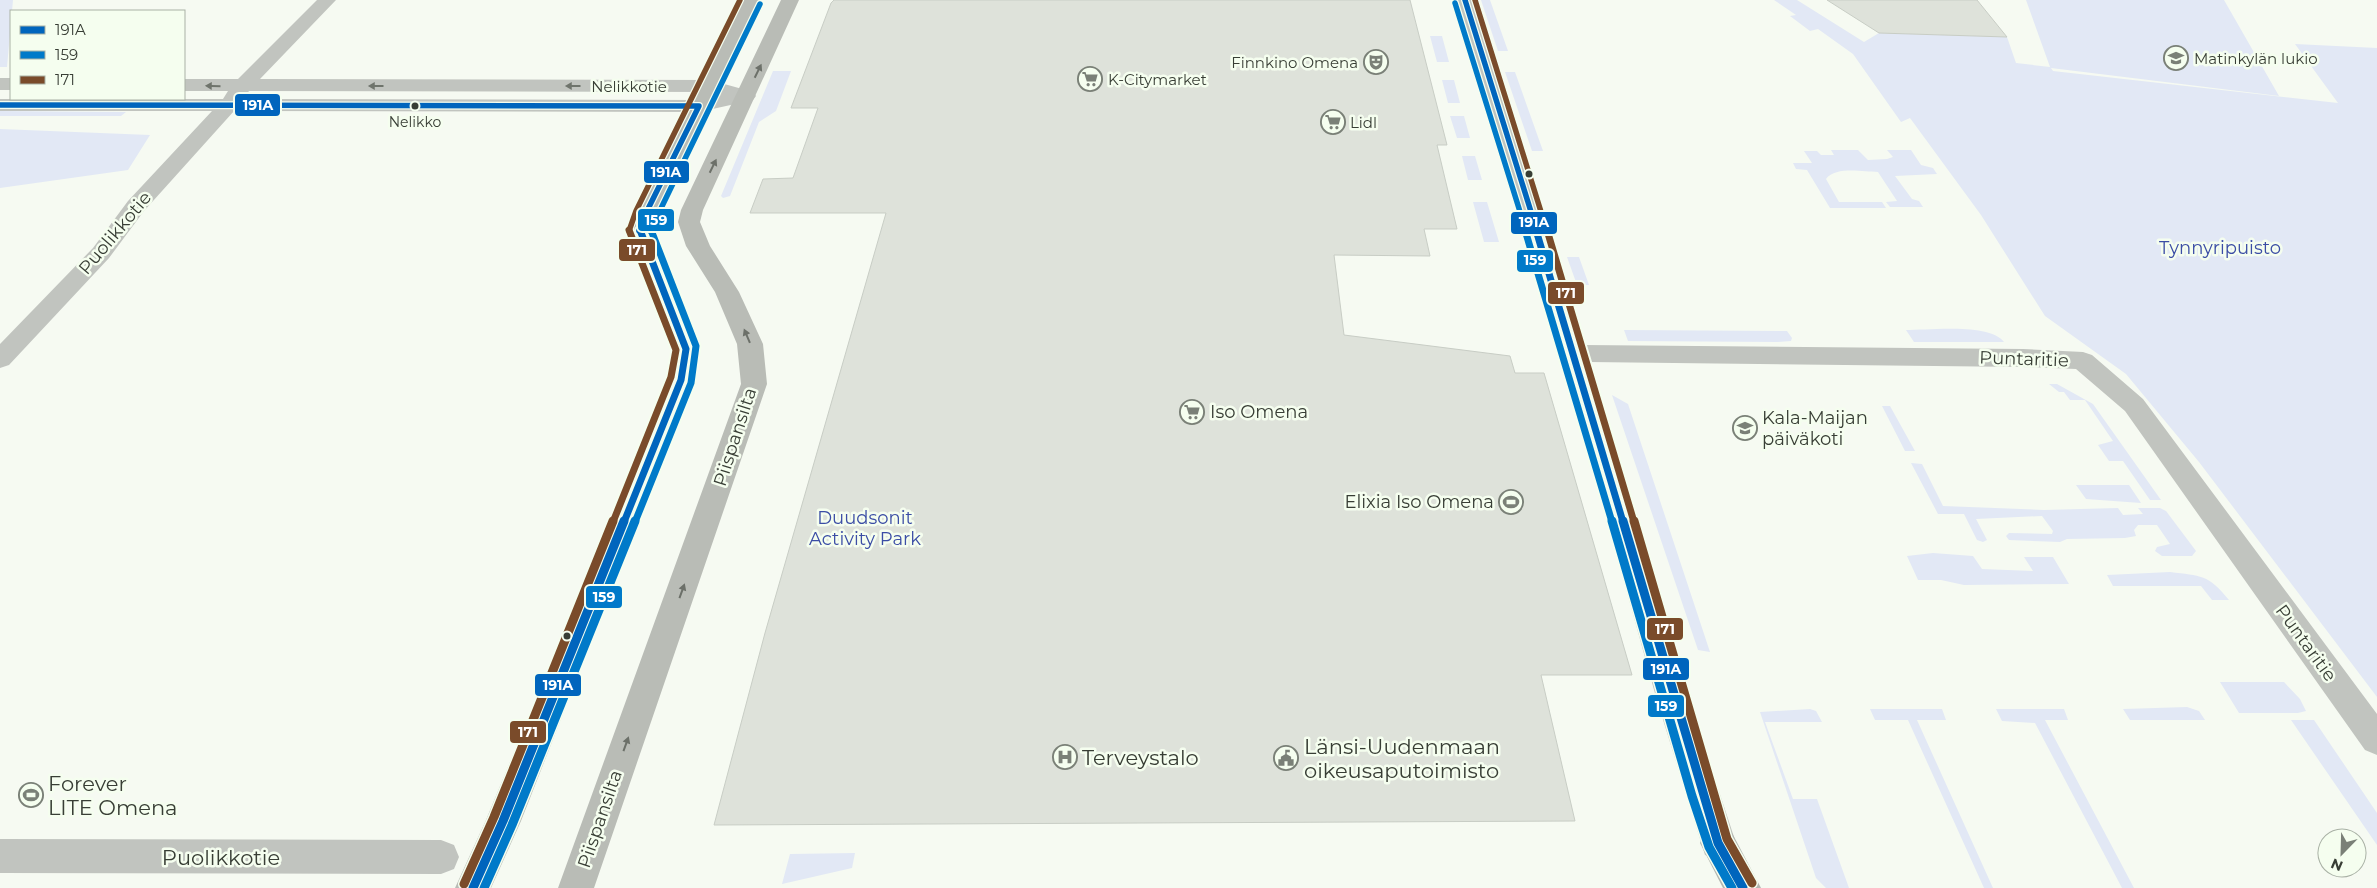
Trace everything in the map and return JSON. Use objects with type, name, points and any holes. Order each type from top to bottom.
[{"type":"highway","points":[[1718,843],[1743,888]]},
{"type":"main road","points":[[473,888],[503,820],[681,380],[686,349],[639,232],[645,215],[752,0]]},
{"type":"main road","name":"Piispansilta","points":[[576,888],[597,822],[696,551],[754,384],[750,344],[727,292],[698,246],[689,222],[692,210],[790,0]]},
{"type":"street","name":"Puolikkotie","points":[[0,359],[101,253],[136,206],[229,105],[242,86],[327,0]]},
{"type":"street","points":[[1466,0],[1575,353],[1672,698],[1718,843]]},
{"type":"street","name":"Nelikkotie","points":[[185,85],[704,96]]},
{"type":"street","name":"Nelikkotie","points":[[0,105],[229,105],[746,96]]},
{"type":"street","name":"Puntaritie","points":[[1575,353],[2023,358],[2083,361],[2134,405],[2377,740]]},
{"type":"street","name":"Puolikkotie","points":[[0,856],[441,857]]},
{"type":"green space","points":[[0,0],[13,0],[12,10],[10,10],[7,67],[0,67]]},
{"type":"green space","points":[[1481,0],[1490,0],[1508,51],[1498,51]]},
{"type":"green space","name":"Tynnyripuisto","points":[[1774,0],[1797,0],[1864,42],[1879,33],[2007,37],[2016,63],[2050,67],[2026,0],[2224,0],[2279,96],[2051,68],[2053,71],[2338,103],[2295,44],[2377,48],[2377,697],[2199,462],[2126,374],[2045,316],[1981,215],[1910,118],[1901,122],[1853,54],[1818,29],[1810,31],[1790,16],[1796,15]]},
{"type":"green space","points":[[1430,36],[1442,36],[1449,62],[1437,62]]},
{"type":"green space","points":[[773,71],[791,71],[776,111],[759,122],[730,196],[723,198],[721,196]]},
{"type":"green space","points":[[1505,72],[1515,72],[1543,151],[1532,151]]},
{"type":"green space","points":[[1442,80],[1454,80],[1460,103],[1448,103]]},
{"type":"green space","points":[[0,111],[126,112],[121,116],[0,116]]},
{"type":"green space","points":[[1450,116],[1464,116],[1470,138],[1457,138]]},
{"type":"green space","points":[[0,129],[150,135],[128,170],[0,188]]},
{"type":"green space","points":[[1831,150],[1858,150],[1868,160],[1893,157],[1887,150],[1911,150],[1921,165],[1933,168],[1937,174],[1895,176],[1912,199],[1919,201],[1923,207],[1890,207],[1886,202],[1897,201],[1878,172],[1836,172],[1826,179],[1839,202],[1882,202],[1886,208],[1830,208],[1807,170],[1796,169],[1793,163],[1812,163],[1804,151],[1817,151],[1821,155],[1834,155]]},
{"type":"green space","points":[[1462,156],[1475,156],[1482,180],[1468,180]]},
{"type":"green space","points":[[1473,202],[1487,202],[1499,242],[1484,242]]},
{"type":"green space","points":[[1567,257],[1579,257],[1589,285],[1577,285]]},
{"type":"green space","points":[[1624,330],[1787,331],[1792,338],[1791,341],[1778,342],[1628,341]]},
{"type":"green space","points":[[1906,330],[1973,330],[1997,336],[2004,342],[1914,342]]},
{"type":"green space","points":[[2049,384],[2057,384],[2093,404],[2161,500],[2150,500],[2123,461],[2109,461],[2098,445],[2113,441],[2085,400],[2070,400],[2064,392],[2059,392]]},
{"type":"green space","points":[[1612,395],[1628,404],[1710,652],[1698,650]]},
{"type":"green space","points":[[1882,406],[1890,406],[1915,451],[1905,451]]},
{"type":"green space","points":[[1911,463],[1922,464],[1943,506],[2044,510],[2118,508],[2123,515],[2143,514],[2138,508],[2160,508],[2166,511],[2196,551],[2192,556],[2162,556],[2155,551],[2157,547],[2170,544],[2157,525],[2138,525],[2134,530],[2136,536],[2125,538],[2067,539],[2060,542],[2009,540],[2006,536],[2009,533],[2052,534],[2053,531],[2042,516],[1976,519],[1987,540],[1983,542],[1977,540],[1964,514],[1938,514]]},
{"type":"green space","points":[[2076,485],[2129,485],[2141,503],[2086,499]]},
{"type":"green space","points":[[1933,553],[1973,556],[1982,569],[2033,571],[2024,557],[2053,557],[2069,584],[1964,585],[1941,580],[1918,580],[1907,556]]},
{"type":"green space","points":[[2170,572],[2203,578],[2215,585],[2229,600],[2212,600],[2201,586],[2113,586],[2107,575]]},
{"type":"green space","points":[[2220,682],[2284,682],[2300,699],[2306,711],[2298,713],[2239,713]]},
{"type":"green space","points":[[2187,707],[2199,711],[2205,720],[2130,720],[2123,709]]},
{"type":"green space","points":[[1810,709],[1816,711],[1822,722],[1765,722],[1793,799],[1817,799],[1849,888],[1826,888],[1816,878],[1760,712]]},
{"type":"green space","points":[[1870,709],[1942,709],[1946,720],[1917,720],[1993,888],[1984,888],[1908,720],[1875,720]]},
{"type":"green space","points":[[1996,709],[2064,709],[2068,720],[2045,720],[2134,888],[2122,888],[2035,723],[2002,721]]},
{"type":"green space","points":[[2291,720],[2314,720],[2377,813],[2377,845]]},
{"type":"green space","points":[[855,853],[852,868],[782,884],[790,854]]},
{"type":"building","name":"Iso Omena","points":[[834,0],[1410,0],[1447,145],[1437,145],[1457,229],[1424,229],[1430,256],[1334,255],[1344,335],[1510,356],[1515,373],[1544,373],[1632,675],[1541,675],[1575,821],[714,825],[765,633],[886,213],[750,213],[763,179],[793,178],[818,108],[791,108],[831,3]]},
{"type":"building","points":[[1827,0],[1977,0],[2007,37],[1879,33]]},
{"type":"transit line","name":"171","points":[[464,884],[494,817],[671,377],[676,350],[629,231],[636,211],[740,0]]},
{"type":"transit line","name":"191A","points":[[1465,0],[1569,336],[1702,793],[1718,843],[1743,888]]},
{"type":"transit line","name":"171","points":[[1475,0],[1579,333],[1727,839],[1752,883]]},
{"type":"transit line","name":"159","points":[[1455,3],[1559,339],[1692,796],[1709,847],[1732,888]]},
{"type":"transit line","name":"159","points":[[484,888],[512,825],[691,383],[696,346],[650,232],[760,4]]},
{"type":"transit line","name":"191A","points":[[0,105],[699,106],[645,215],[639,232],[686,349],[681,380],[503,821],[473,888]]},
{"type":"place","name":"Matinkylän lukio","points":[[2176,58]]},
{"type":"place","name":"Finnkino Omena","points":[[1376,62]]},
{"type":"place","name":"K-Citymarket","points":[[1090,79]]},
{"type":"place","name":"Nelikko","points":[[415,106]]},
{"type":"place","name":"Lidl","points":[[1333,122]]},
{"type":"place","name":"Iso Omena","points":[[1192,412]]},
{"type":"place","name":"Kala-Maijan päiväkoti","points":[[1745,428]]},
{"type":"place","name":"Elixia Iso Omena","points":[[1511,502]]},
{"type":"place","name":"Terveystalo","points":[[1065,757]]},
{"type":"place","name":"Länsi-Uudenmaan oikeusaputoimisto","points":[[1286,758]]},
{"type":"place","name":"Forever LITE Omena","points":[[31,795]]},
{"type":"park label","name":"Duudsonit Activity Park","points":[[865,528]]}]
